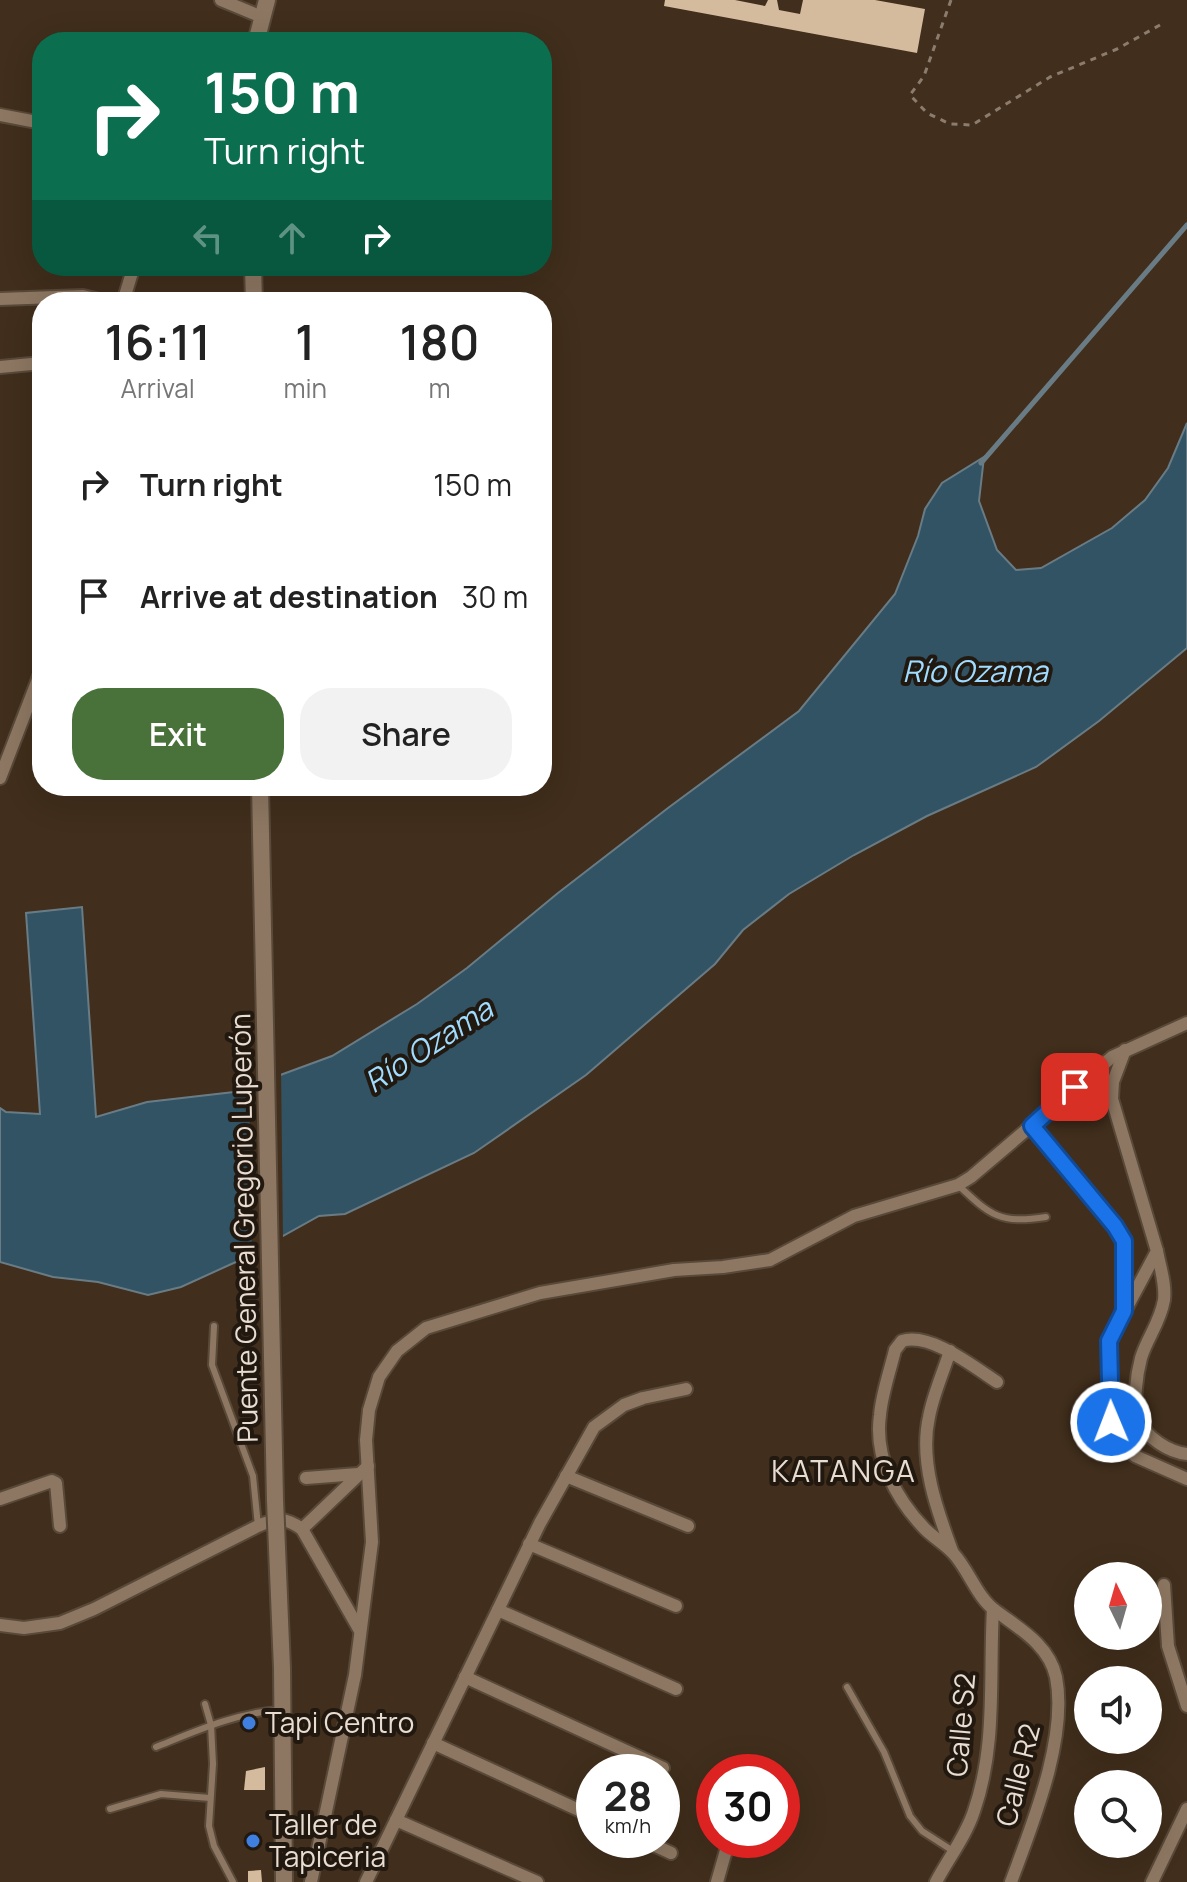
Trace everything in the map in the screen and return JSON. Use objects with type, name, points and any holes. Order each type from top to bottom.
[{"type":"street","points":[[221,0],[262,17]]},
{"type":"street","points":[[258,32],[267,0]]},
{"type":"street","points":[[0,115],[32,121]]},
{"type":"street","points":[[0,299],[32,298]]},
{"type":"street","points":[[0,367],[32,364]]},
{"type":"street","points":[[0,778],[32,695]]},
{"type":"street","name":"Puente General Gregorio Luperón","points":[[260,796],[275,1500],[283,1709],[282,1880]]},
{"type":"street","points":[[311,1882],[355,1675],[372,1542],[363,1470],[369,1410],[379,1377],[397,1351],[426,1328],[540,1293],[592,1282],[770,1260],[854,1216],[958,1185],[1099,1067],[1125,1050],[1187,1023]]},
{"type":"street","points":[[1125,1050],[1113,1082],[1112,1099],[1157,1251],[1164,1289],[1156,1328],[1140,1360],[1136,1408],[1139,1421],[1151,1436],[1172,1452],[1187,1454]]},
{"type":"street","points":[[1157,1251],[1109,1341],[1111,1422],[1117,1439],[1135,1456],[1187,1479]]},
{"type":"street","points":[[953,1554],[927,1531],[898,1496],[883,1457],[879,1416],[895,1350],[902,1341],[914,1339],[950,1351],[997,1382]]},
{"type":"street","points":[[950,1351],[928,1418],[927,1442],[933,1491],[953,1554]]},
{"type":"street","points":[[366,1882],[529,1544],[594,1427],[610,1414],[643,1398],[686,1389]]},
{"type":"street","points":[[306,1478],[363,1470]]},
{"type":"street","points":[[302,1529],[363,1470]]},
{"type":"street","points":[[566,1476],[688,1526]]},
{"type":"street","points":[[0,1499],[52,1481],[56,1483],[60,1526]]},
{"type":"street","points":[[0,1625],[24,1628],[60,1623],[258,1526],[272,1520],[287,1519],[302,1529],[359,1629]]},
{"type":"street","points":[[529,1544],[676,1606]]},
{"type":"street","name":"Calle R2","points":[[953,1554],[993,1609],[1021,1627],[1037,1644],[1050,1661],[1056,1678],[1057,1720],[1049,1775],[1011,1882]]},
{"type":"street","points":[[1164,1585],[1168,1646],[1187,1706]]},
{"type":"street","name":"Calle S2","points":[[936,1882],[973,1814],[990,1741],[993,1609]]},
{"type":"street","points":[[498,1610],[676,1689]]},
{"type":"street","points":[[465,1677],[633,1754]]},
{"type":"street","points":[[433,1743],[576,1809]]},
{"type":"street","points":[[1152,1882],[1187,1809]]},
{"type":"street","points":[[396,1820],[537,1882]]},
{"type":"street","points":[[717,1882],[724,1858]]},
{"type":"lane","points":[[1032,1126],[1124,1241],[1124,1311]]},
{"type":"lane","points":[[958,1185],[980,1206],[998,1217],[1019,1221],[1046,1217]]},
{"type":"lane","points":[[214,1326],[212,1365],[253,1476],[258,1526]]},
{"type":"lane","points":[[847,1687],[884,1752],[910,1816],[922,1831],[953,1851]]},
{"type":"lane","points":[[205,1704],[211,1725],[213,1764],[209,1826],[214,1846],[233,1882]]},
{"type":"lane","points":[[156,1747],[257,1711],[283,1709]]},
{"type":"lane","points":[[110,1809],[161,1794],[210,1798]]},
{"type":"path","points":[[951,0],[924,76],[910,95],[927,113],[950,124],[972,125],[1050,77],[1117,49],[1160,25]]},
{"type":"water","name":"Río Ozama","points":[[1187,423],[1187,648],[1099,721],[1036,767],[927,816],[789,894],[743,930],[715,964],[586,1075],[474,1153],[345,1214],[319,1216],[238,1261],[181,1287],[148,1295],[98,1282],[53,1277],[0,1262],[0,1108],[6,1112],[40,1114],[26,913],[82,907],[96,1117],[147,1102],[234,1092],[332,1056],[417,1004],[467,968],[558,893],[799,711],[895,594],[925,509],[942,483],[984,457],[979,501],[997,550],[1016,570],[1041,568],[1112,528],[1145,500],[1168,468]]},
{"type":"pier","points":[[281,1070],[283,1240],[252,1258],[249,1082]]},
{"type":"building","points":[[665,0],[735,0],[765,6],[768,0],[777,0],[779,10],[800,14],[803,0],[875,0],[925,9],[917,53],[664,6]]},
{"type":"building","points":[[265,1767],[265,1790],[244,1790],[246,1771]]},
{"type":"building","points":[[261,1870],[262,1882],[248,1882],[248,1871]]},
{"type":"waterway","points":[[981,463],[1187,225]]},
{"type":"place","name":"Tapi Centro","points":[[249,1723]]},
{"type":"place","name":"Taller de Tapiceria","points":[[253,1841]]},
{"type":"district","name":"KATANGA","points":[[844,1472]]},
{"type":"route","points":[[1075,1087],[1032,1126],[1124,1241],[1124,1311],[1109,1341],[1111,1422]]}]
